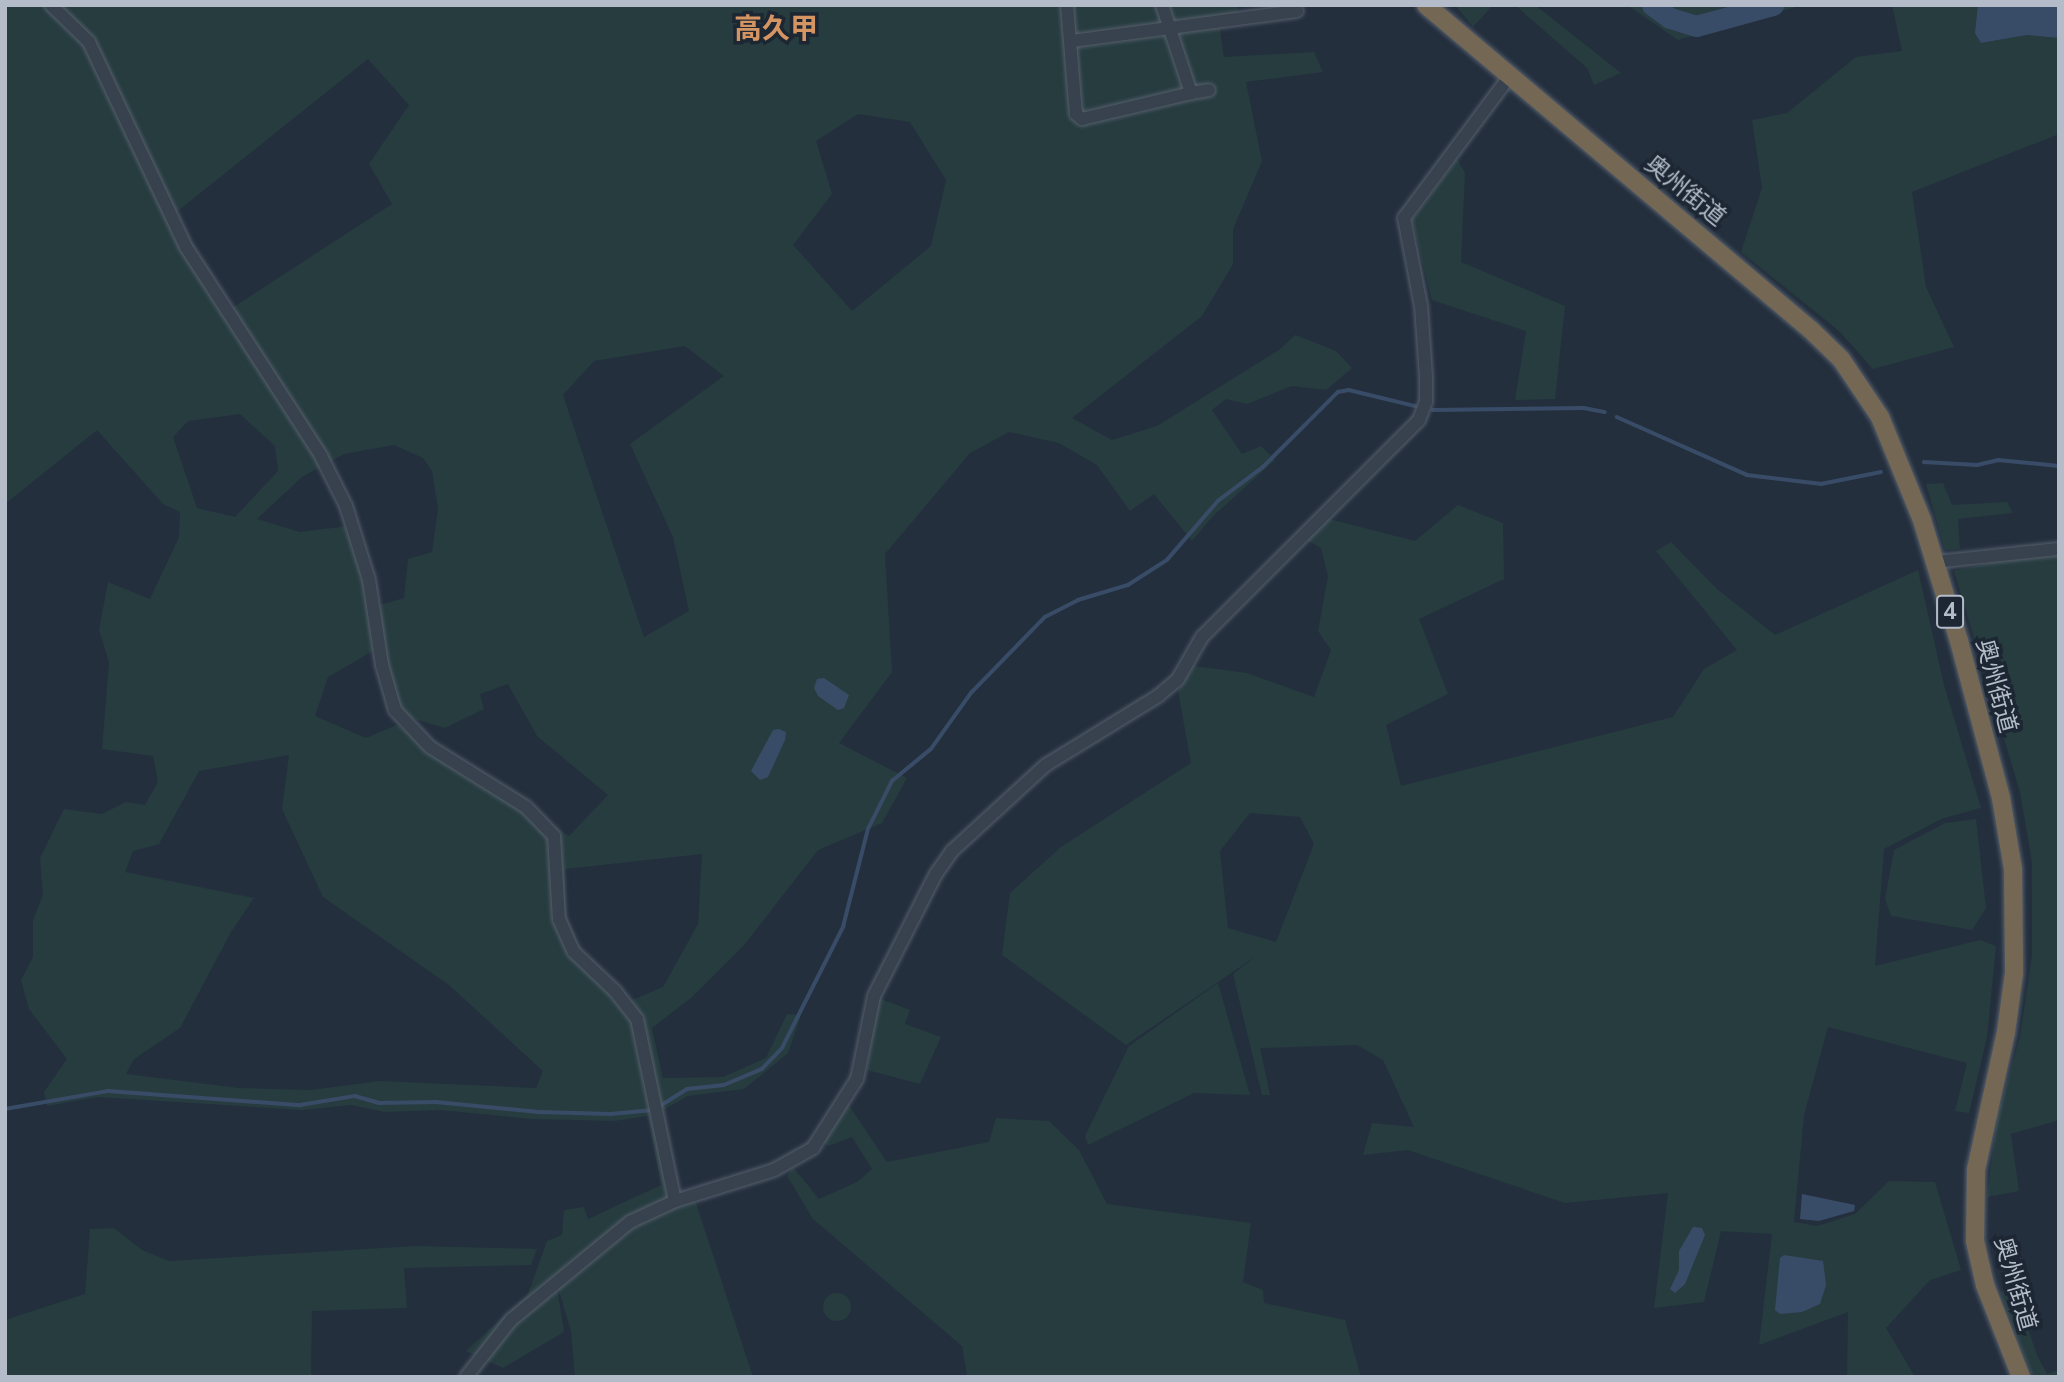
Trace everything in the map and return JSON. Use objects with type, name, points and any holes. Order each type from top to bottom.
[{"type":"highway","name":"奥州街道","points":[[1426,5],[1727,257],[1841,359],[1880,417],[1935,562],[2001,798],[2013,869],[2014,973],[2006,1032],[1976,1170],[1975,1241],[1985,1285],[2021,1377]]},
{"type":"street","points":[[51,5],[89,42],[153,184],[186,247],[321,456],[341,495],[369,580],[382,665],[396,710],[430,747],[526,807],[554,836],[559,919],[574,952],[615,991],[637,1019],[675,1201]]},
{"type":"street","points":[[1067,5],[1076,114],[1082,119],[1209,90]]},
{"type":"street","points":[[1162,5],[1191,93]]},
{"type":"street","points":[[1072,41],[1297,11]]},
{"type":"street","points":[[466,1377],[511,1320],[617,1231],[675,1201],[774,1170],[813,1148],[857,1079],[874,996],[936,874],[952,851],[1046,765],[1158,696],[1178,679],[1202,637],[1419,420],[1426,402],[1421,306],[1404,218],[1509,77]]},
{"type":"street","points":[[1935,562],[2059,549]]},
{"type":"green space","points":[[5,5],[1237,5],[1238,14],[1218,16],[1224,57],[1314,52],[1323,72],[1246,82],[1262,161],[1233,229],[1233,264],[1202,316],[1072,418],[1112,440],[1157,426],[1279,350],[1295,335],[1336,351],[1352,368],[1326,390],[1292,386],[1247,404],[1226,399],[1212,410],[1242,454],[1261,446],[1275,460],[1212,517],[1192,541],[1154,494],[1130,511],[1097,465],[1059,443],[1009,432],[970,453],[885,554],[892,672],[839,743],[907,778],[882,823],[818,850],[745,944],[692,997],[652,1028],[663,1078],[723,1077],[766,1058],[787,1014],[801,1015],[788,1053],[744,1089],[688,1096],[661,1111],[678,1195],[630,1226],[557,1287],[564,1332],[503,1368],[466,1351],[528,1294],[547,1241],[562,1235],[564,1210],[584,1207],[588,1219],[661,1185],[648,1116],[614,1121],[532,1119],[440,1110],[385,1112],[351,1105],[302,1110],[97,1097],[47,1106],[44,1092],[67,1059],[29,1009],[21,980],[33,957],[33,920],[43,895],[40,858],[64,809],[102,814],[126,802],[145,805],[158,782],[153,756],[102,749],[109,662],[99,630],[108,582],[150,599],[179,537],[180,512],[163,504],[97,430],[5,504]],"holes":[[[368,59],[409,105],[369,164],[392,204],[232,308],[174,214]],[[858,114],[910,122],[946,180],[931,246],[852,311],[793,245],[832,194],[816,141]],[[685,346],[724,376],[630,444],[673,537],[689,611],[644,637],[563,395],[594,361]],[[240,414],[275,446],[278,471],[235,517],[197,508],[173,437],[188,421]],[[394,445],[423,458],[432,471],[438,509],[432,552],[408,559],[404,598],[376,606],[356,525],[300,532],[257,519],[302,477],[344,454]],[[385,644],[391,686],[407,717],[445,728],[484,709],[480,694],[508,684],[537,736],[608,795],[569,836],[397,725],[366,738],[315,716],[328,677]],[[289,755],[282,809],[323,897],[449,985],[543,1071],[536,1088],[380,1081],[311,1090],[239,1088],[126,1074],[134,1059],[180,1028],[231,932],[254,898],[125,872],[133,851],[159,844],[199,771]],[[702,854],[698,924],[663,987],[628,1002],[579,947],[566,915],[565,869]]]},
{"type":"green space","points":[[1455,5],[1471,7],[1493,5],[1473,27]]},
{"type":"green space","points":[[1515,5],[1535,5],[1621,73],[1594,85],[1587,68]]},
{"type":"green space","points":[[1627,5],[1803,5],[1678,40]]},
{"type":"green space","points":[[1892,5],[1978,5],[1981,43],[2027,35],[2059,38],[2059,134],[1912,192],[1926,287],[1954,347],[1873,369],[1839,331],[1741,252],[1762,188],[1752,120],[1787,113],[1856,57],[1902,51]]},
{"type":"green space","points":[[1457,159],[1465,173],[1461,262],[1565,306],[1555,399],[1515,400],[1526,331],[1432,300],[1412,220]]},
{"type":"green space","points":[[1943,483],[1952,505],[2007,502],[2013,513],[1958,519],[1960,549],[1945,550],[1926,484]]},
{"type":"green space","points":[[1458,505],[1503,523],[1504,579],[1419,619],[1448,694],[1386,725],[1401,786],[1673,717],[1704,669],[1737,650],[1656,551],[1671,542],[1717,589],[1775,635],[1918,570],[1944,685],[1981,808],[1941,819],[1884,849],[1875,966],[1980,940],[1996,946],[1987,1037],[1969,1113],[1955,1111],[1967,1063],[1828,1027],[1804,1115],[1794,1222],[1817,1226],[1855,1214],[1889,1181],[1935,1182],[1961,1270],[1930,1280],[1886,1328],[1915,1377],[1847,1377],[1848,1312],[1759,1345],[1772,1234],[1721,1231],[1704,1302],[1654,1308],[1668,1193],[1565,1203],[1408,1150],[1363,1155],[1372,1123],[1414,1127],[1383,1060],[1357,1045],[1260,1048],[1270,1095],[1262,1095],[1233,974],[1256,956],[1126,1045],[1002,955],[1010,893],[1061,847],[1191,763],[1178,691],[1194,666],[1247,673],[1314,697],[1331,650],[1318,631],[1328,576],[1321,548],[1305,539],[1325,518],[1415,541]],"holes":[[[1250,813],[1300,817],[1314,844],[1276,942],[1228,928],[1220,851]]]},
{"type":"green space","points":[[2059,553],[2059,1120],[2011,1134],[2019,1191],[1987,1197],[1997,1117],[2020,1037],[2032,955],[2032,862],[2020,792],[1954,571],[2022,556]]},
{"type":"green space","points":[[1976,819],[1986,908],[1972,930],[1891,916],[1885,899],[1894,850],[1945,823]]},
{"type":"green space","points":[[1218,983],[1250,1095],[1194,1093],[1088,1145],[1085,1136],[1129,1046]]},
{"type":"green space","points":[[878,998],[910,1010],[905,1024],[941,1037],[920,1084],[867,1070]]},
{"type":"green space","points":[[848,1104],[887,1162],[989,1142],[996,1118],[1049,1121],[1079,1150],[1107,1204],[1251,1223],[1243,1282],[1263,1290],[1264,1303],[1345,1320],[1361,1377],[933,1377],[967,1375],[962,1346],[813,1219],[787,1176],[793,1167],[819,1199],[857,1182],[872,1169],[852,1137],[828,1146],[824,1142]]},
{"type":"green space","points":[[694,1197],[753,1377],[575,1377],[571,1331],[558,1288],[631,1227]]},
{"type":"green space","points":[[114,1228],[142,1250],[169,1261],[415,1246],[537,1249],[531,1265],[404,1268],[407,1308],[312,1311],[311,1374],[321,1377],[5,1377],[5,1320],[85,1294],[90,1229]]},
{"type":"green space","points":[[2014,1287],[2037,1355],[2047,1374],[2059,1370],[2059,1377],[2033,1377],[2000,1292]]},
{"type":"green space","points":[[837,1293],[847,1297],[851,1307],[847,1317],[837,1321],[827,1317],[823,1307],[827,1297]]},
{"type":"water","points":[[1978,5],[2059,5],[2059,38],[2027,35],[1981,43],[1975,33]]},
{"type":"water","points":[[824,678],[849,695],[844,708],[838,710],[818,696],[814,688],[817,679]]},
{"type":"water","points":[[773,730],[786,732],[785,740],[768,777],[760,780],[751,771]]},
{"type":"water","points":[[1802,1194],[1855,1205],[1854,1211],[1819,1221],[1800,1219]]},
{"type":"water","points":[[1693,1227],[1702,1228],[1705,1235],[1685,1284],[1675,1293],[1670,1289],[1679,1270],[1679,1251]]},
{"type":"water","points":[[1784,1255],[1823,1261],[1826,1285],[1820,1304],[1802,1312],[1780,1314],[1775,1310],[1780,1258]]},
{"type":"waterway","points":[[1652,5],[1670,18],[1696,26],[1773,5]]},
{"type":"waterway","points":[[660,1106],[687,1089],[724,1085],[762,1069],[782,1048],[843,927],[868,829],[892,781],[931,749],[971,693],[1045,617],[1078,600],[1128,585],[1167,560],[1218,501],[1263,467],[1338,392],[1349,390],[1415,406]]},
{"type":"waterway","points":[[1433,410],[1584,408],[1605,412]]},
{"type":"waterway","points":[[1617,417],[1747,475],[1821,484],[1881,472]]},
{"type":"waterway","points":[[1924,462],[1977,465],[1998,460],[2059,466]]},
{"type":"waterway","points":[[5,1109],[108,1091],[300,1105],[355,1096],[379,1103],[436,1102],[539,1112],[611,1114],[653,1110]]},
{"type":"district","name":"高久甲","points":[[776,29]]}]
